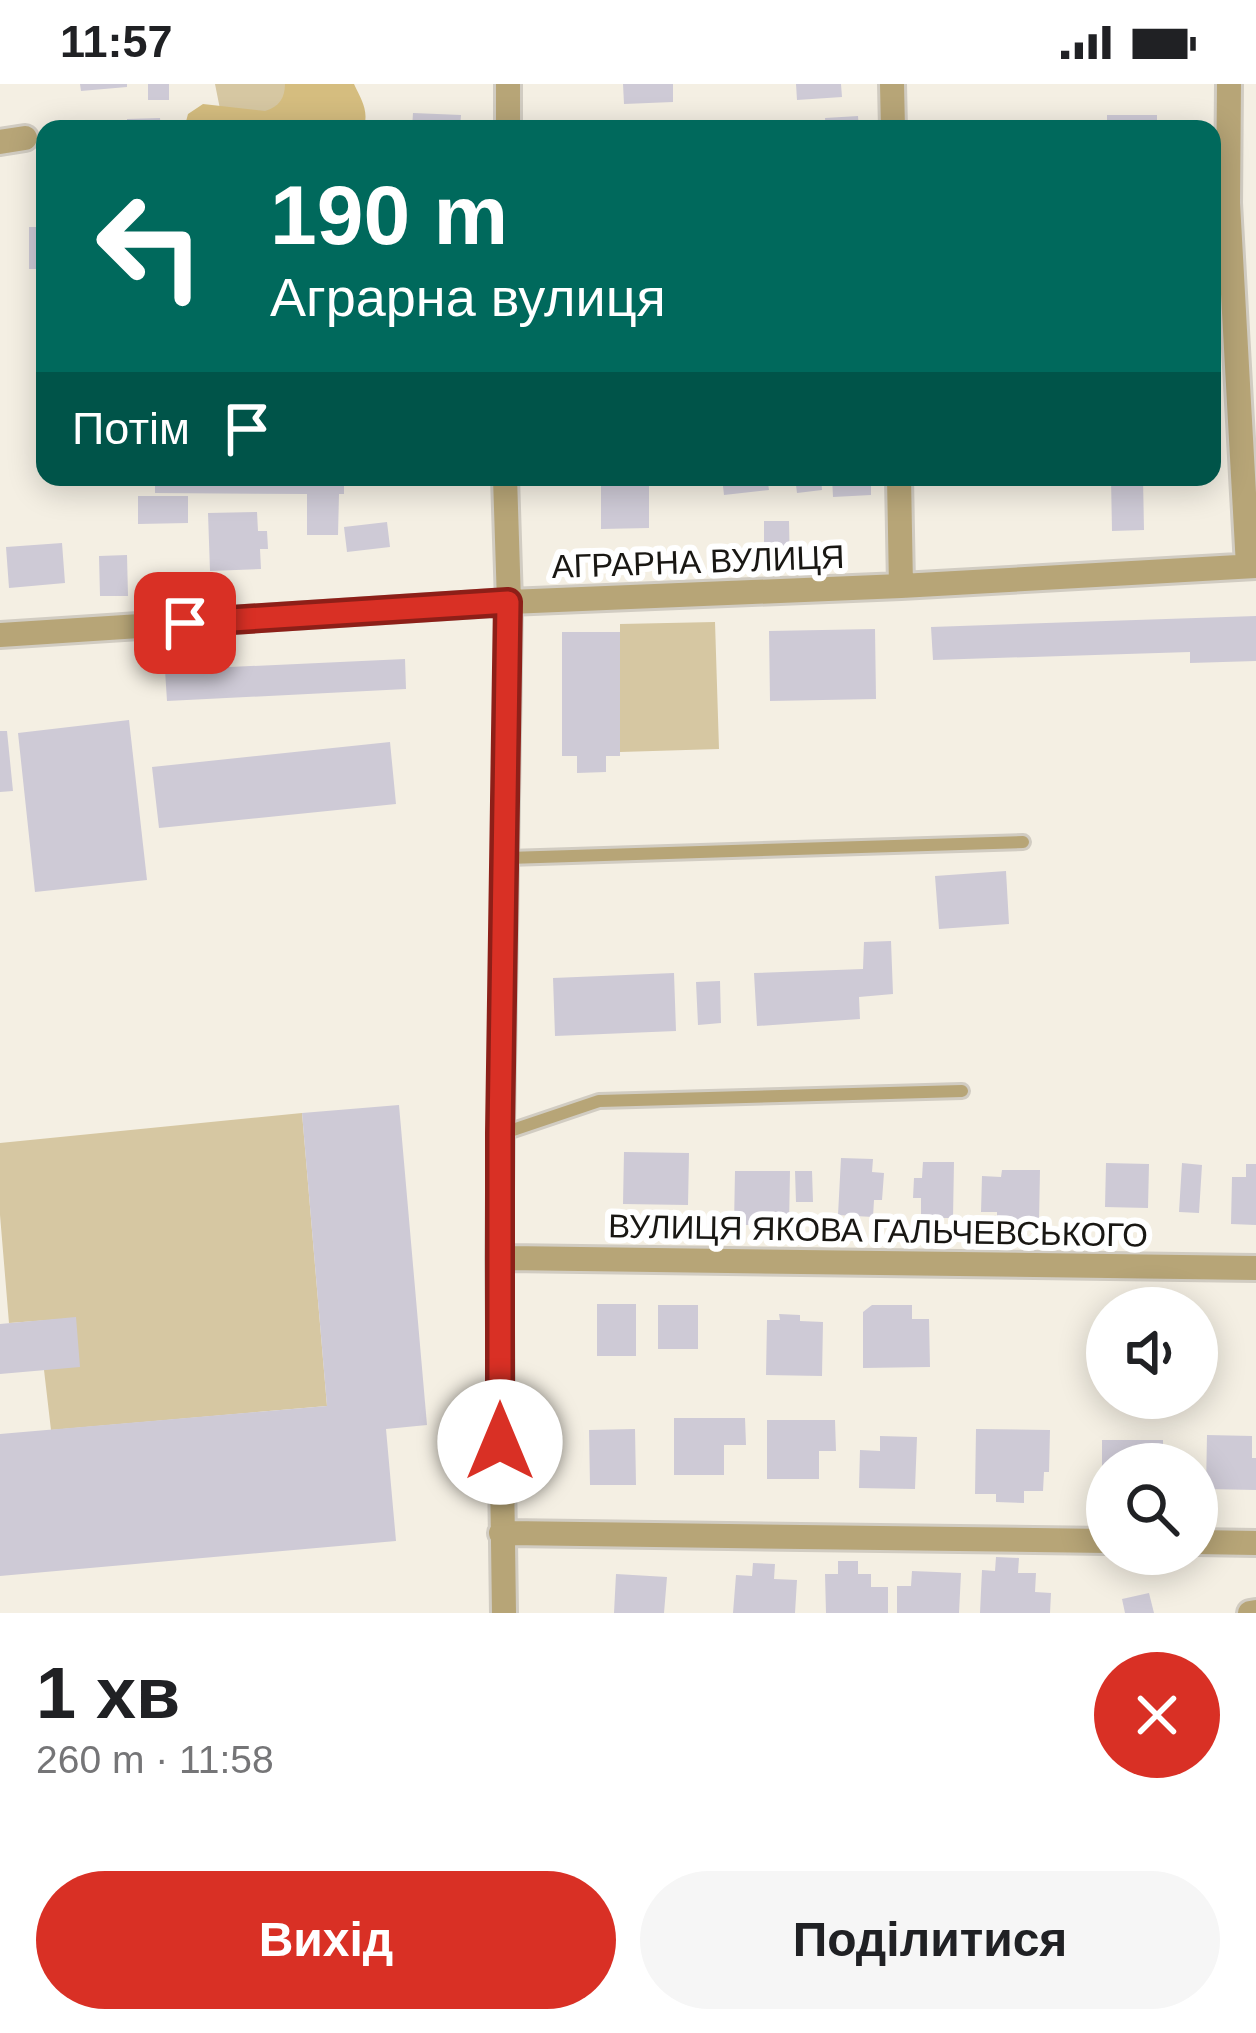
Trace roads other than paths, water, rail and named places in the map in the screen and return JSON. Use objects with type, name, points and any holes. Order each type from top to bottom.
[{"type":"street","points":[[508,84],[508,120]]},
{"type":"street","points":[[892,84],[893,120]]},
{"type":"street","points":[[1229,84],[1228,203],[1252,566]]},
{"type":"street","points":[[504,1613],[499,1258],[506,486]]},
{"type":"street","points":[[899,486],[901,586]]},
{"type":"street","name":"АГРАРНА ВУЛИЦЯ","points":[[0,634],[508,602],[1252,566]]},
{"type":"street","name":"ВУЛИЦЯ ЯКОВА ГАЛЬЧЕВСЬКОГО","points":[[499,1258],[1256,1268]]},
{"type":"street","points":[[501,1533],[1086,1541]]},
{"type":"street","points":[[1218,1542],[1256,1543]]},
{"type":"lane","points":[[504,858],[1023,842]]},
{"type":"lane","points":[[500,1134],[599,1101],[962,1091]]}]
